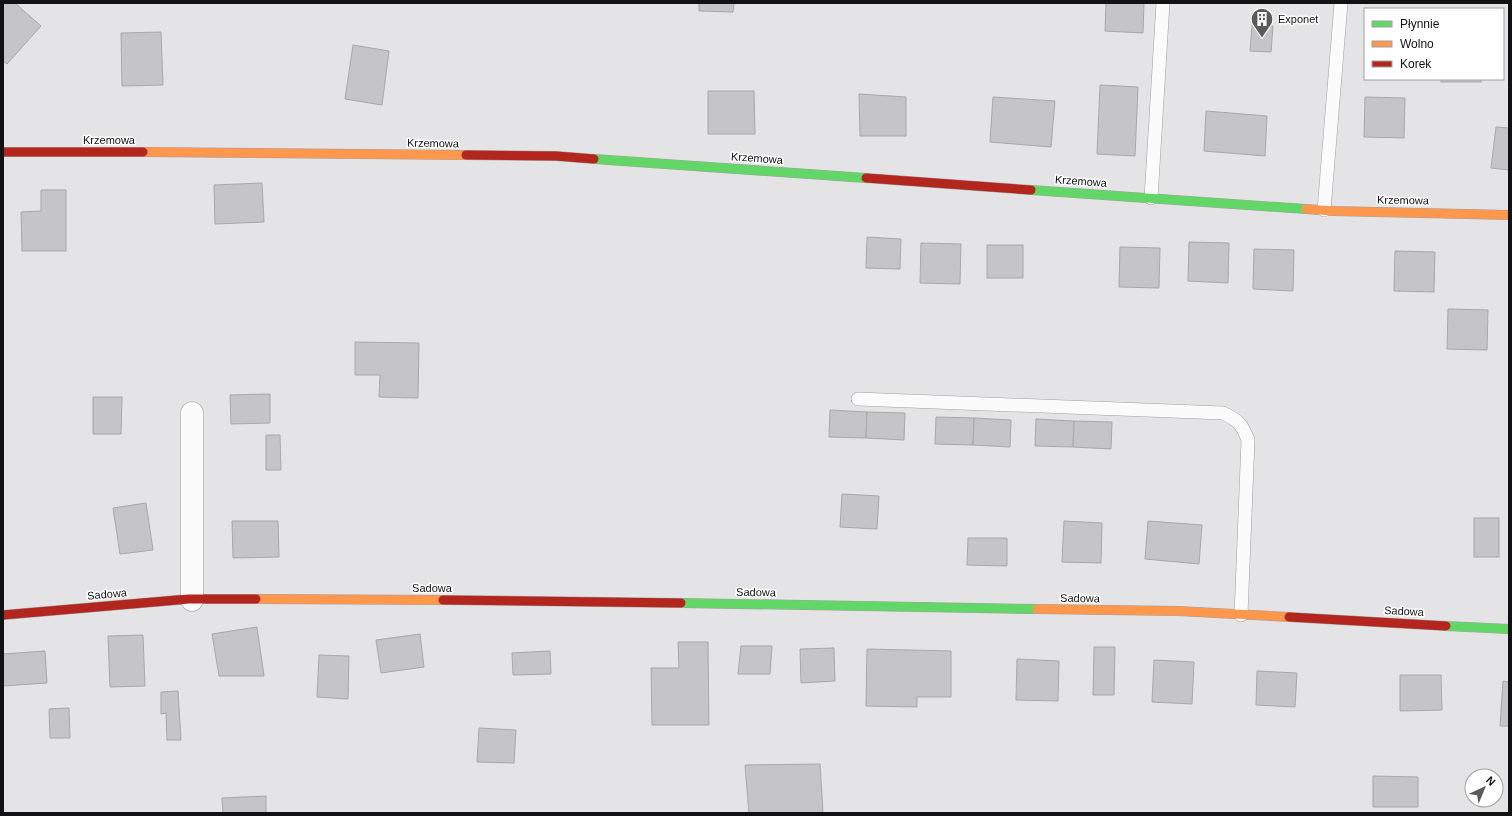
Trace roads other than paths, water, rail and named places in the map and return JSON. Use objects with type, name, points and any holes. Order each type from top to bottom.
[{"type":"street","name":"Krzemowa","points":[[3,152],[179,152],[556,156],[1324,210],[1509,215]]},
{"type":"street","points":[[192,413],[192,600]]},
{"type":"street","name":"Sadowa","points":[[3,615],[192,600],[510,600],[1178,611],[1509,629]]},
{"type":"lane","points":[[1151,198],[1163,3]]},
{"type":"lane","points":[[1324,210],[1340,3]]},
{"type":"lane","points":[[858,398],[1223,413],[1234,418],[1244,427],[1248,440],[1241,615]]},
{"type":"place","name":"Exponet","points":[[1262,38]]}]
